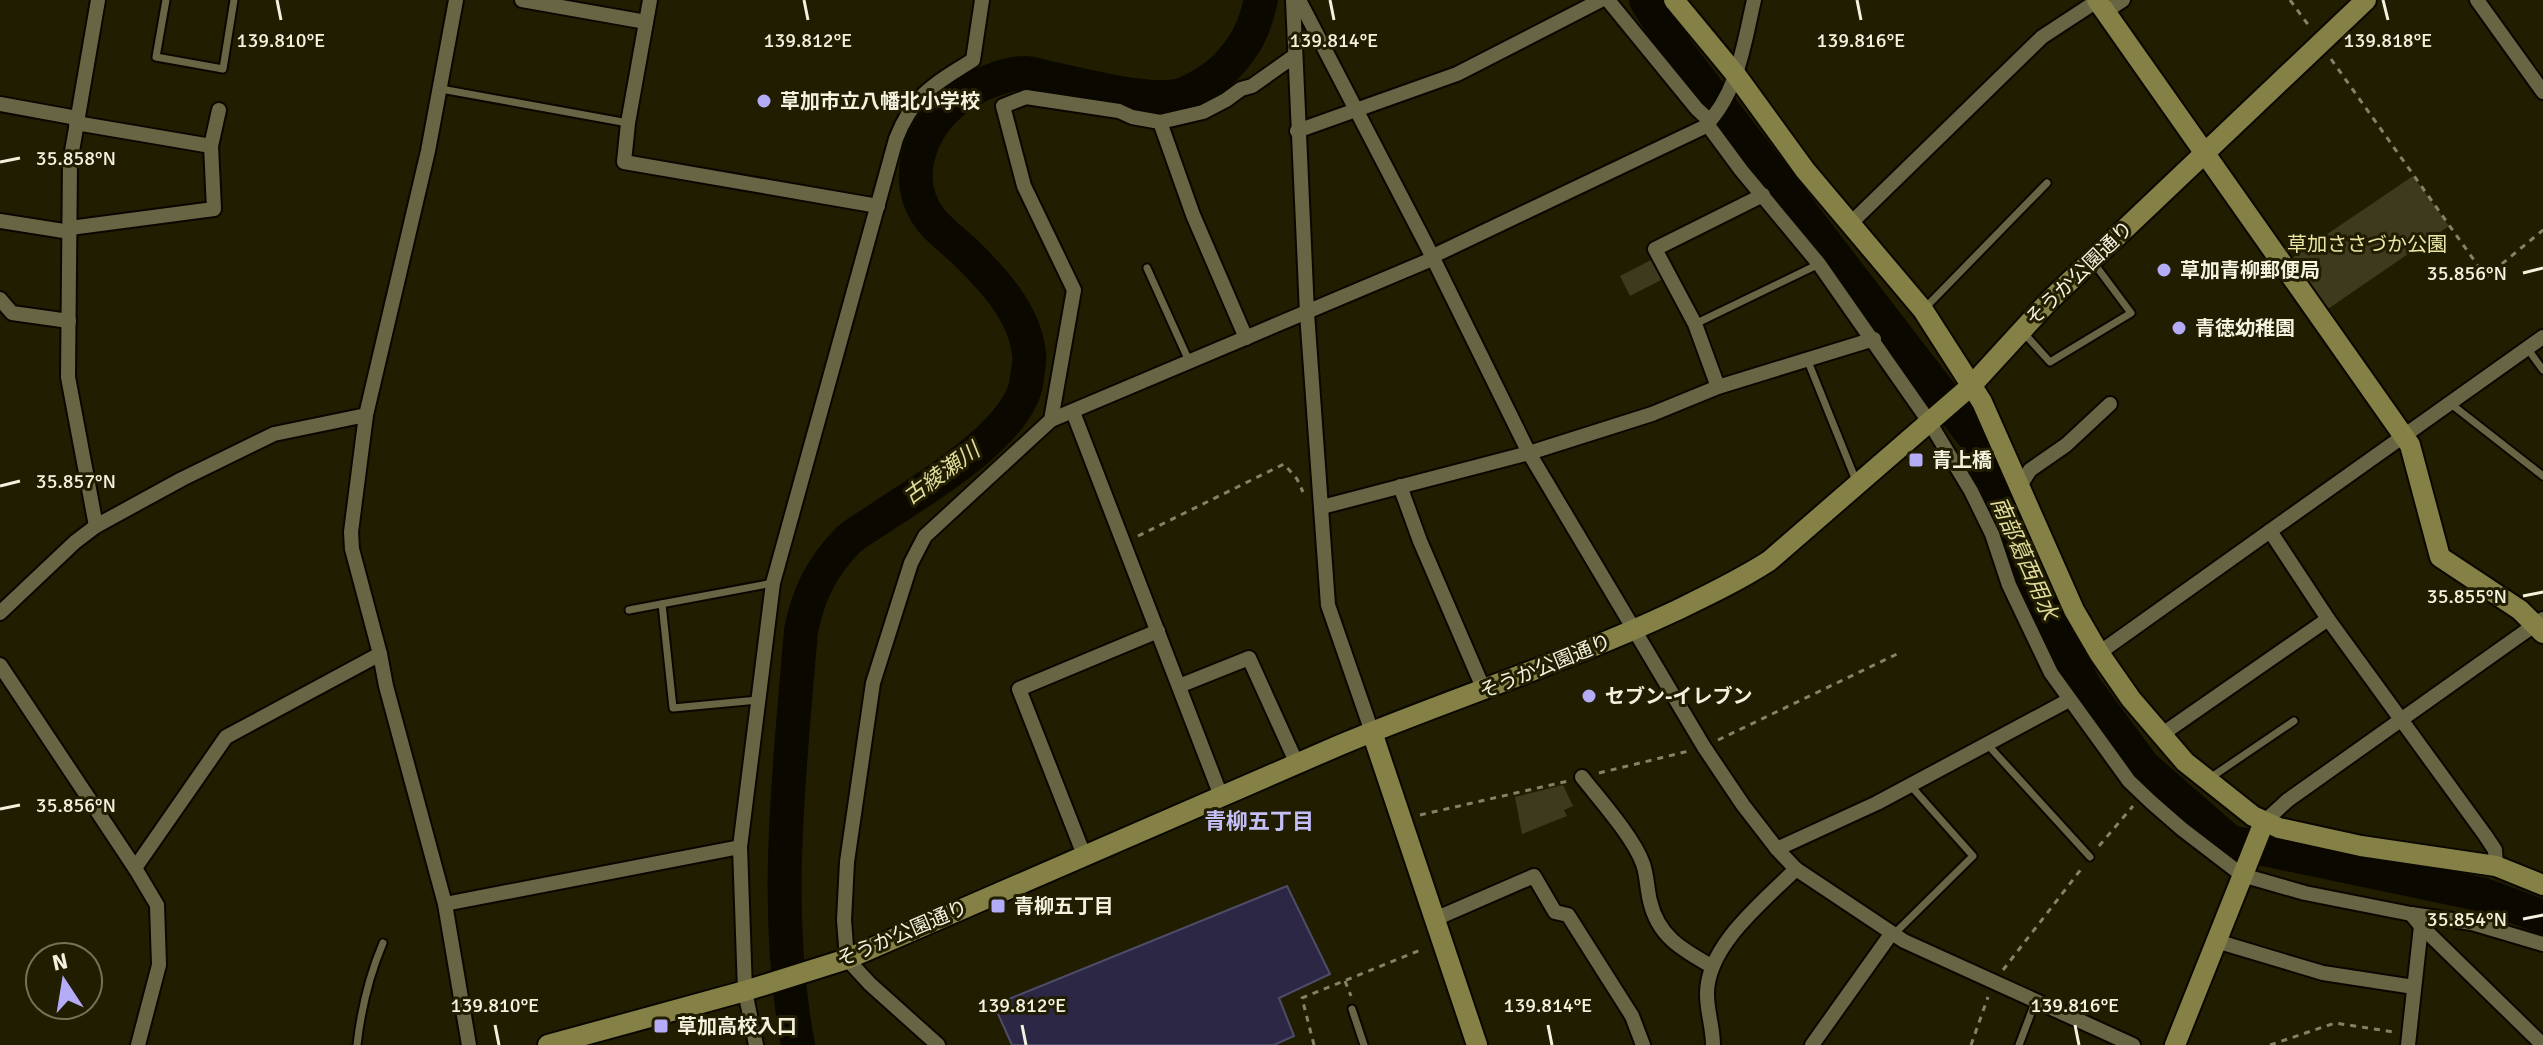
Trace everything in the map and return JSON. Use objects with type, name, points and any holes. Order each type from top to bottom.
[{"type":"street","points":[[96,526],[68,377],[70,163],[98,0]]},
{"type":"street","points":[[456,0],[428,151],[366,415],[351,532],[352,549],[386,686],[445,904],[469,1045]]},
{"type":"street","points":[[522,0],[646,22]]},
{"type":"street","points":[[650,0],[624,162],[878,206]]},
{"type":"street","points":[[756,1045],[740,847],[773,583],[896,139],[911,106],[934,84],[973,60],[982,0]]},
{"type":"street","points":[[1293,0],[1293,57],[1307,313],[1328,605],[1477,1045]]},
{"type":"street","points":[[1299,0],[1529,453],[1704,747],[1777,849],[1796,869],[1892,934],[2036,1000],[2115,1041],[2133,1045]]},
{"type":"street","points":[[1297,131],[1457,74],[1601,0]]},
{"type":"street","points":[[1608,0],[1709,122],[1934,420],[1982,512],[2009,585],[2051,673],[2129,781],[2182,829],[2244,871],[2305,893],[2472,923],[2543,944]]},
{"type":"street","points":[[1674,0],[1805,170],[1923,310],[2020,486],[2074,610],[2131,699],[2185,762],[2262,828],[2496,866],[2543,885]]},
{"type":"street","points":[[938,1045],[870,984],[838,962],[847,862],[873,683],[911,563],[925,536],[1051,420],[1432,258],[1709,122],[1734,79],[1754,0]]},
{"type":"street","points":[[1851,223],[2042,37],[2100,5],[2123,0]]},
{"type":"street","name":"そうか公園通り","points":[[548,1045],[838,962],[1416,713],[1484,690],[1633,630],[1740,580],[1760,567],[1969,389],[2021,329],[2092,259],[2366,0]]},
{"type":"street","points":[[2477,0],[2543,92]]},
{"type":"street","points":[[2100,5],[2410,445],[2440,557],[2541,625],[2401,718],[2288,800],[2262,828],[2175,1045]]},
{"type":"street","points":[[1051,420],[1074,290],[1024,186],[1003,106],[1026,97],[1037,98],[1119,111],[1132,117],[1160,122],[1203,112],[1241,89],[1252,86],[1293,57]]},
{"type":"street","points":[[0,104],[211,146]]},
{"type":"street","points":[[0,221],[70,230],[214,209],[211,146],[219,110]]},
{"type":"street","points":[[1160,122],[1193,215],[1246,338]]},
{"type":"street","points":[[1718,387],[1695,324],[1655,249],[1763,195]]},
{"type":"street","points":[[0,299],[12,313],[69,321]]},
{"type":"street","points":[[2099,653],[2543,337]]},
{"type":"street","points":[[1322,503],[1529,453],[1652,414],[1718,387],[1874,339]]},
{"type":"street","points":[[2020,486],[2030,470],[2066,445],[2110,404]]},
{"type":"street","points":[[1073,412],[1221,796]]},
{"type":"street","points":[[0,613],[96,526],[192,474],[274,434],[366,415]]},
{"type":"street","points":[[1400,486],[1420,541],[1484,690]]},
{"type":"street","points":[[2270,531],[2328,619],[2490,842],[2495,850],[2496,866]]},
{"type":"street","points":[[2161,735],[2328,619]]},
{"type":"street","points":[[1084,855],[1019,689],[1158,631]]},
{"type":"street","points":[[135,868],[226,737],[380,654]]},
{"type":"street","points":[[1179,686],[1249,658],[1297,764]]},
{"type":"street","points":[[0,665],[157,905],[159,965],[138,1045]]},
{"type":"street","points":[[1777,849],[1910,785],[2069,700]]},
{"type":"street","points":[[1586,786],[1632,844],[1643,864],[1650,903],[1666,936],[1679,948],[1711,966]]},
{"type":"street","points":[[445,904],[740,847]]},
{"type":"street","points":[[1713,1045],[1707,994],[1711,966],[1727,940],[1796,869]]},
{"type":"street","points":[[1435,919],[1534,876],[1555,912],[1568,915],[1632,1016],[1643,1045]]},
{"type":"street","points":[[2411,914],[2543,1045]]},
{"type":"street","points":[[2409,1040],[2421,926]]},
{"type":"street","points":[[1812,1045],[1892,934]]},
{"type":"street","points":[[2216,941],[2323,973],[2414,987]]},
{"type":"lane","points":[[166,0],[156,57],[223,69],[234,0]]},
{"type":"lane","points":[[438,89],[628,123]]},
{"type":"lane","points":[[1923,310],[2047,183]]},
{"type":"lane","points":[[2021,329],[2050,362],[2131,313],[2092,259]]},
{"type":"lane","points":[[1695,324],[1819,264]]},
{"type":"lane","points":[[1147,268],[1189,362]]},
{"type":"lane","points":[[2527,348],[2543,370]]},
{"type":"lane","points":[[1807,359],[1857,484]]},
{"type":"lane","points":[[2451,404],[2543,476]]},
{"type":"lane","points":[[629,610],[773,583]]},
{"type":"lane","points":[[662,604],[673,708],[758,700]]},
{"type":"lane","points":[[2207,780],[2294,721]]},
{"type":"lane","points":[[1987,744],[2090,857]]},
{"type":"lane","points":[[1892,934],[1973,856],[1910,785]]},
{"type":"lane","points":[[357,1045],[360,1015],[373,966],[383,943]]},
{"type":"lane","points":[[2019,1045],[2036,1000]]},
{"type":"lane","points":[[1352,1009],[1364,1045]]},
{"type":"path","points":[[2290,0],[2486,277],[2543,230]]},
{"type":"path","points":[[1124,543],[1284,464],[1297,479],[1307,501],[1322,503]]},
{"type":"path","points":[[1401,820],[1586,786],[1704,747],[1897,654]]},
{"type":"path","points":[[1971,1045],[1994,982],[2114,827],[2144,796]]},
{"type":"path","points":[[1314,1045],[1302,998],[1432,945]]},
{"type":"path","points":[[2270,1045],[2335,1023],[2409,1040]]},
{"type":"green space","name":"草加ささづか公園","points":[[2413,176],[2449,226],[2322,313],[2286,262]]},
{"type":"green space","points":[[1653,259],[1663,279],[1630,296],[1620,276]]},
{"type":"green space","points":[[1563,785],[1573,806],[1564,810],[1567,816],[1522,834],[1515,797]]},
{"type":"building","points":[[1287,886],[1330,974],[1279,998],[1294,1036],[1274,1045],[1012,1045],[994,1005]]},
{"type":"waterway","name":"古綾瀬川","points":[[798,1045],[786,942],[786,838],[801,630],[808,604],[823,571],[848,540],[946,474],[990,438],[1009,418],[1021,398],[1027,378],[1029,357],[1026,339],[1014,310],[984,271],[931,220],[922,204],[916,172],[924,139],[944,111],[963,94],[1008,75],[1031,74],[1138,96],[1171,97],[1184,94],[1211,79],[1232,60],[1248,37],[1261,0]]},
{"type":"waterway","name":"南部葛西用水","points":[[1646,0],[1676,49],[1981,446],[2000,507],[2084,686],[2144,767],[2230,842],[2484,895],[2543,917]]},
{"type":"place","name":"草加市立八幡北小学校","points":[[764,101]]},
{"type":"place","name":"草加青柳郵便局","points":[[2164,270]]},
{"type":"place","name":"青徳幼稚園","points":[[2179,328]]},
{"type":"place","name":"青上橋","points":[[1916,460]]},
{"type":"place","name":"セブン-イレブン","points":[[1589,696]]},
{"type":"place","name":"青柳五丁目","points":[[998,906]]},
{"type":"place","name":"草加高校入口","points":[[661,1026]]},
{"type":"district","name":"青柳五丁目","points":[[1259,821]]}]
